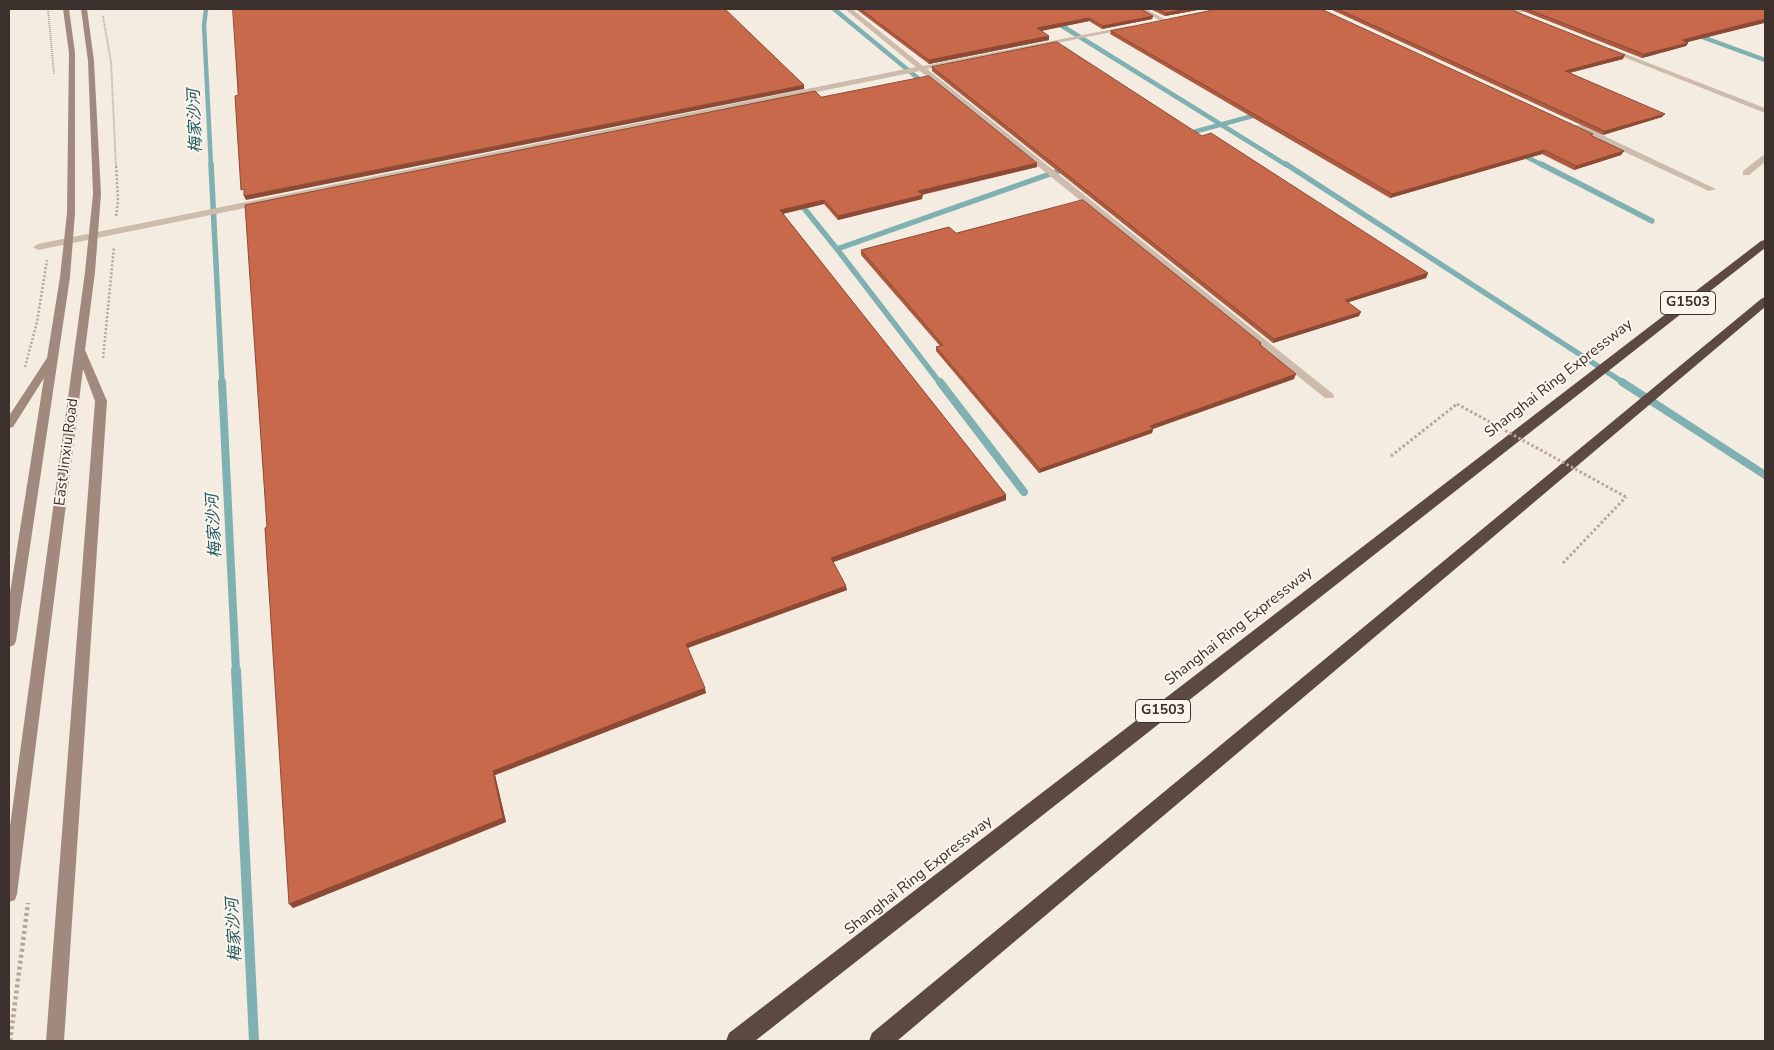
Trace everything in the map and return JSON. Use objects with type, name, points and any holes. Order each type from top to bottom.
[{"type":"highway","name":"Shanghai Ring Expressway","points":[[736,1041],[1765,243]]},
{"type":"highway","name":"G1503","points":[[880,1041],[1765,301]]},
{"type":"main road","name":"East Jinxiu Road","points":[[9,641],[35,462],[65,277],[71,213],[72,52],[66,9]]},
{"type":"main road","name":"East Jinxiu Road","points":[[9,894],[68,452],[97,194],[91,61],[84,9]]},
{"type":"main road","points":[[55,1041],[101,401],[80,350]]},
{"type":"main road","points":[[9,424],[53,357]]},
{"type":"lane","points":[[848,9],[1329,396]]},
{"type":"lane","points":[[1142,9],[1163,20]]},
{"type":"lane","points":[[1506,9],[1524,16]]},
{"type":"lane","points":[[1515,12],[1531,9]]},
{"type":"lane","points":[[1153,22],[1172,18]]},
{"type":"lane","points":[[38,247],[1133,26]]},
{"type":"lane","points":[[1598,45],[1765,111]]},
{"type":"lane","points":[[1566,122],[1712,189]]},
{"type":"lane","points":[[1746,173],[1765,158]]},
{"type":"path","points":[[48,9],[54,80]]},
{"type":"path","points":[[24,370],[37,322],[50,245]]},
{"type":"path","points":[[1391,456],[1457,404],[1626,497],[1563,563]]},
{"type":"building","points":[[233,9],[725,9],[804,85],[244,196],[244,189],[241,190],[235,96],[238,95]]},
{"type":"building","points":[[861,9],[1141,9],[1153,16],[1103,26],[1089,18],[1037,28],[1049,36],[929,60]]},
{"type":"building","points":[[1158,9],[1186,9],[1166,13]]},
{"type":"building","points":[[1218,9],[1321,9],[1593,134],[1590,135],[1624,151],[1576,166],[1544,150],[1392,194],[1111,31]]},
{"type":"building","points":[[1338,9],[1514,9],[1514,11],[1625,55],[1565,71],[1665,114],[1605,131]]},
{"type":"building","points":[[1527,9],[1765,9],[1765,19],[1682,40],[1688,43],[1644,54]]},
{"type":"building","points":[[1057,42],[1202,136],[1211,133],[1428,273],[1345,300],[1361,312],[1274,339],[932,67]]},
{"type":"building","points":[[929,76],[1037,163],[918,191],[923,195],[838,216],[824,200],[780,210],[1006,495],[831,558],[846,586],[686,644],[705,688],[493,771],[503,818],[289,904],[265,528],[267,527],[245,205],[815,91],[821,97]]},
{"type":"building","points":[[1083,200],[1261,343],[1259,344],[1296,374],[1150,426],[1153,429],[1040,469],[936,347],[943,345],[861,250],[949,227],[956,233]]},
{"type":"waterway","name":"梅家沙河","points":[[206,9],[204,25],[211,166]]},
{"type":"waterway","points":[[834,9],[925,84]]},
{"type":"waterway","points":[[1054,21],[1221,125]]},
{"type":"waterway","points":[[1694,34],[1765,60]]},
{"type":"waterway","points":[[1221,125],[1260,114]]},
{"type":"waterway","points":[[1186,134],[1221,125]]},
{"type":"waterway","points":[[1221,125],[1288,166]]},
{"type":"waterway","points":[[1521,154],[1544,166]]},
{"type":"waterway","name":"梅家沙河","points":[[211,164],[222,383]]},
{"type":"waterway","points":[[1286,164],[1624,383]]},
{"type":"waterway","points":[[1541,164],[1652,221]]},
{"type":"waterway","points":[[837,249],[1067,168]]},
{"type":"waterway","points":[[799,202],[837,249]]},
{"type":"waterway","points":[[837,249],[940,383]]},
{"type":"waterway","name":"梅家沙河","points":[[222,382],[236,671]]},
{"type":"waterway","points":[[940,382],[1024,492]]},
{"type":"waterway","points":[[1622,382],[1765,475]]},
{"type":"waterway","name":"梅家沙河","points":[[236,670],[254,1041]]}]
